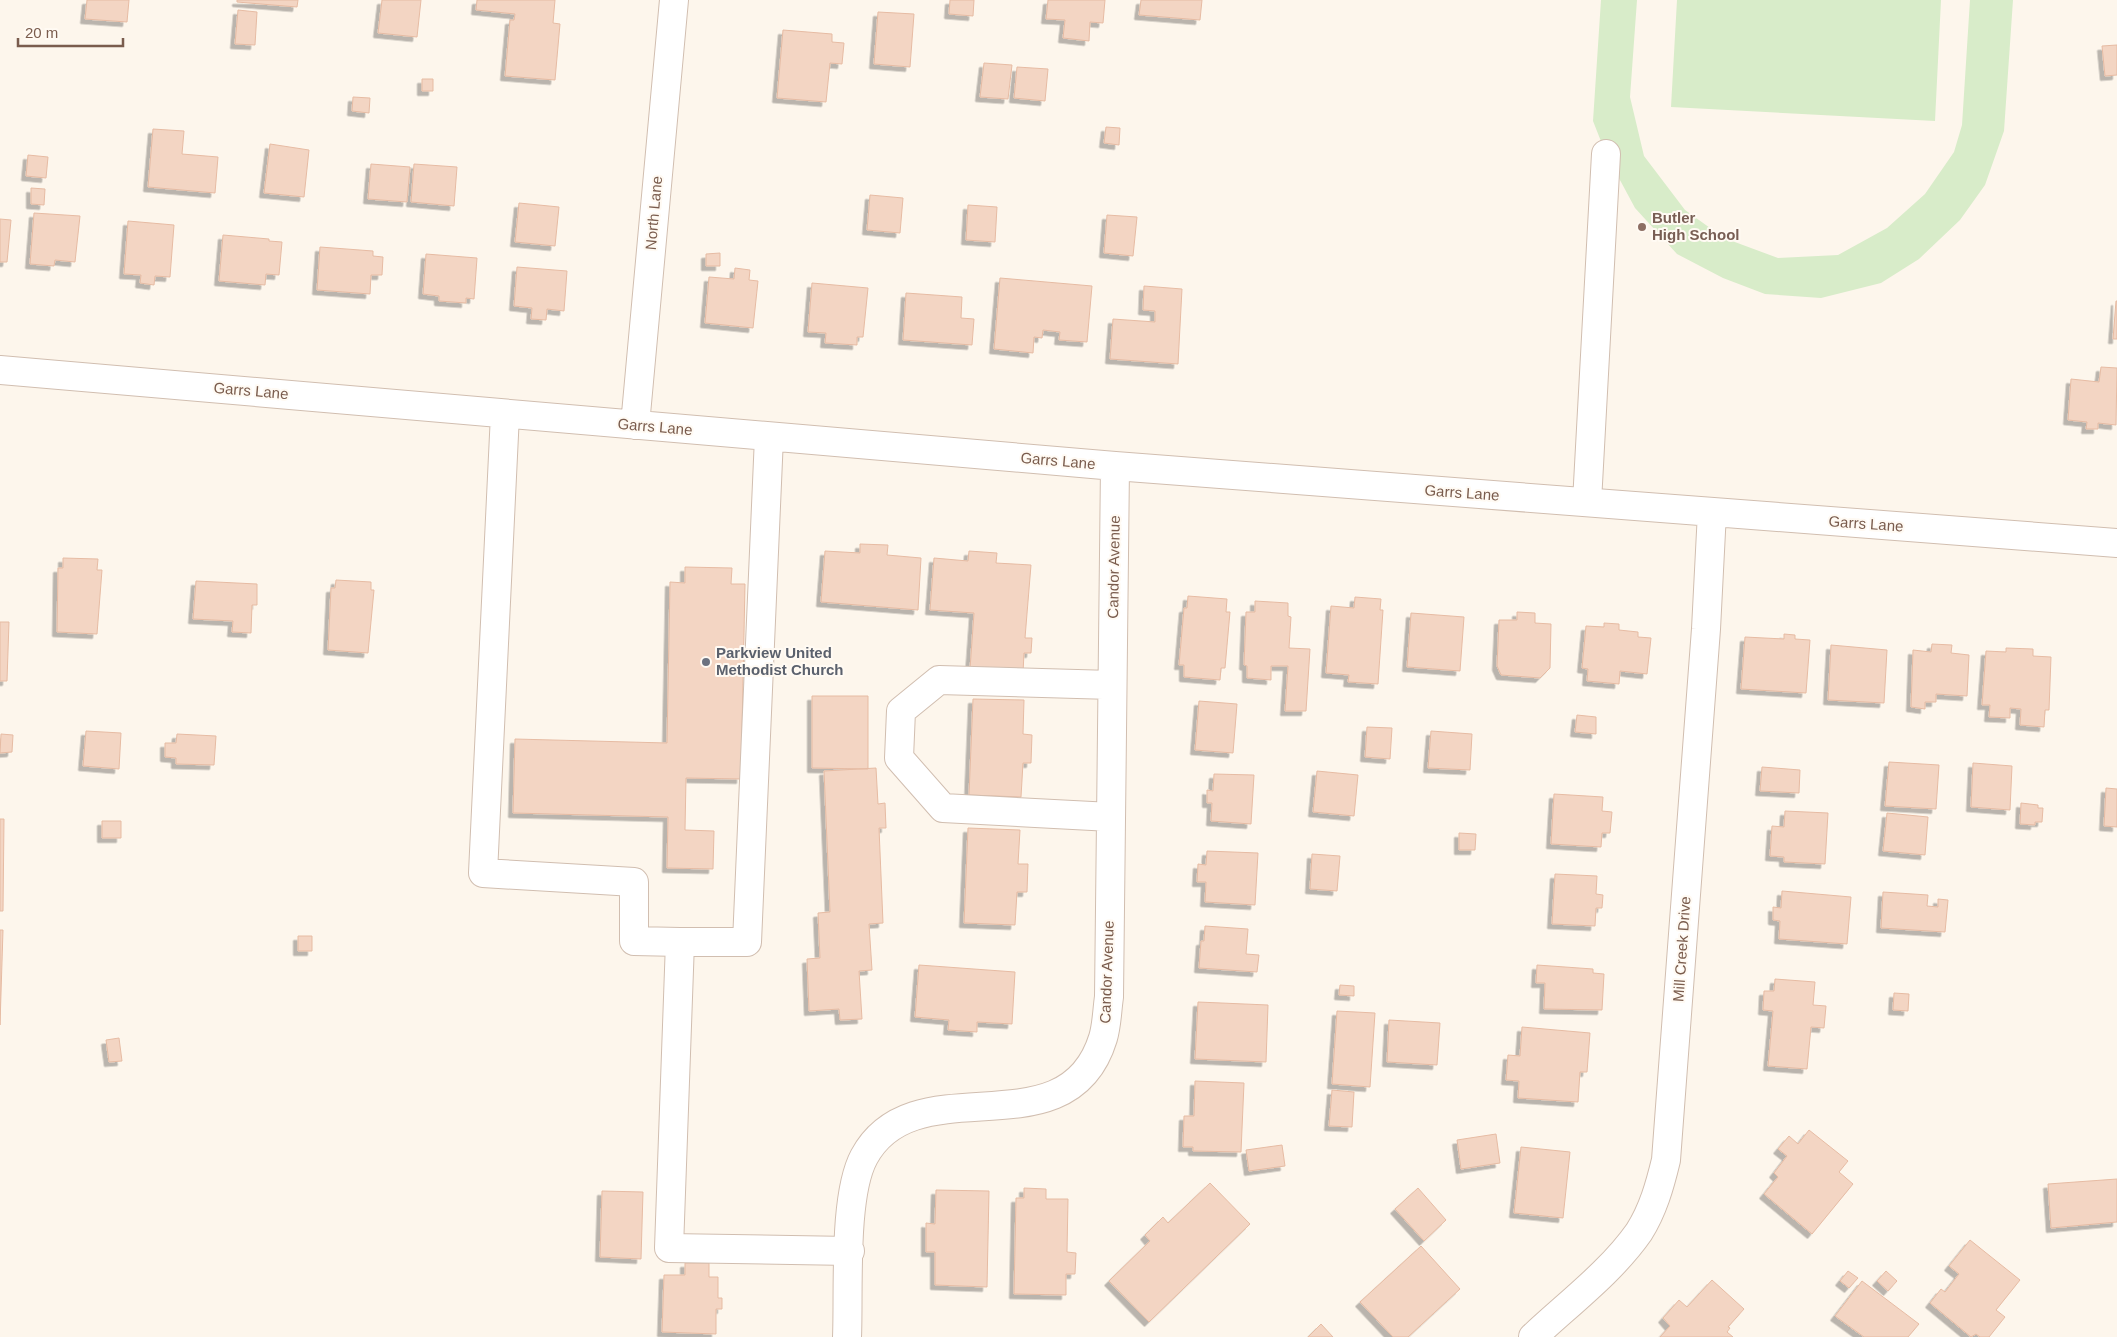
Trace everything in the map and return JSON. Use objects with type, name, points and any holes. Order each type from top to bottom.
[{"type":"street","name":"North Lane","points":[[635,425],[674,0]]},
{"type":"street","points":[[1587,502],[1606,154]]},
{"type":"street","name":"Garrs Lane","points":[[0,370],[1115,466],[2117,543]]},
{"type":"street","points":[[504,414],[483,873],[634,882],[634,941],[748,942],[769,437]]},
{"type":"street","name":"Candor Avenue","points":[[848,1337],[851,1202],[856,1178],[864,1156],[885,1131],[906,1118],[926,1111],[1026,1104],[1053,1097],[1083,1076],[1097,1054],[1104,1036],[1109,997],[1115,466]]},
{"type":"street","name":"Mill Creek Drive","points":[[1533,1337],[1615,1260],[1639,1231],[1660,1185],[1666,1160],[1705,639],[1712,512]]},
{"type":"street","points":[[1111,817],[943,808],[899,758],[901,711],[939,680],[1112,685]]},
{"type":"street","points":[[680,942],[669,1248],[850,1251]]},
{"type":"green space","points":[[1601,0],[1637,0],[1630,97],[1644,156],[1685,210],[1724,238],[1778,258],[1838,255],[1887,228],[1925,194],[1954,152],[1962,125],[1970,0],[2013,0],[2004,131],[1985,185],[1960,220],[1919,259],[1881,283],[1821,298],[1765,294],[1723,278],[1677,254],[1635,208],[1606,154],[1593,121]]},
{"type":"green space","points":[[1677,0],[1941,0],[1935,121],[1671,107]]},
{"type":"building","points":[[87,0],[129,0],[127,22],[85,19]]},
{"type":"building","points":[[237,0],[298,0],[297,7],[237,2]]},
{"type":"building","points":[[382,0],[421,0],[417,37],[378,33]]},
{"type":"building","points":[[477,0],[555,0],[553,23],[560,24],[555,80],[505,76],[510,20],[514,20],[515,14],[476,10]]},
{"type":"building","points":[[950,0],[974,0],[973,16],[949,14]]},
{"type":"building","points":[[1048,0],[1105,0],[1103,23],[1090,22],[1089,41],[1063,38],[1065,20],[1046,19]]},
{"type":"building","points":[[1141,0],[1202,0],[1200,20],[1139,15]]},
{"type":"building","points":[[238,10],[257,12],[255,45],[235,44]]},
{"type":"building","points":[[878,12],[914,14],[910,67],[874,64]]},
{"type":"building","points":[[783,30],[832,34],[832,42],[844,43],[842,64],[830,63],[826,102],[777,98]]},
{"type":"building","points":[[2117,45],[2117,75],[2105,76],[2102,46]]},
{"type":"building","points":[[984,63],[1012,65],[1008,99],[980,97]]},
{"type":"building","points":[[1017,67],[1048,69],[1045,101],[1014,98]]},
{"type":"building","points":[[422,79],[433,79],[433,91],[422,91]]},
{"type":"building","points":[[353,97],[370,98],[369,113],[352,111]]},
{"type":"building","points":[[1106,127],[1120,128],[1119,145],[1104,143]]},
{"type":"building","points":[[153,129],[184,131],[182,154],[218,157],[215,193],[148,187]]},
{"type":"building","points":[[270,144],[309,150],[304,197],[264,193]]},
{"type":"building","points":[[28,155],[48,157],[46,178],[26,176]]},
{"type":"building","points":[[371,164],[410,167],[407,202],[368,199]]},
{"type":"building","points":[[414,164],[457,167],[454,206],[411,202]]},
{"type":"building","points":[[31,188],[45,189],[44,205],[31,204]]},
{"type":"building","points":[[870,195],[903,198],[900,233],[867,230]]},
{"type":"building","points":[[519,203],[559,207],[555,246],[515,242]]},
{"type":"building","points":[[968,205],[997,207],[995,242],[966,240]]},
{"type":"building","points":[[34,213],[80,216],[75,262],[55,260],[54,266],[30,264]]},
{"type":"building","points":[[1107,215],[1137,217],[1133,256],[1104,253]]},
{"type":"building","points":[[0,219],[11,220],[7,262],[0,262]]},
{"type":"building","points":[[128,221],[174,225],[170,277],[155,276],[154,285],[140,283],[141,275],[124,274]]},
{"type":"building","points":[[223,235],[282,242],[279,275],[266,274],[265,285],[219,281]]},
{"type":"building","points":[[320,247],[373,251],[373,256],[383,257],[382,275],[371,275],[370,294],[317,290]]},
{"type":"building","points":[[720,253],[720,266],[706,266],[706,254]]},
{"type":"building","points":[[426,254],[477,258],[474,299],[466,298],[466,303],[439,301],[439,296],[423,294]]},
{"type":"building","points":[[517,267],[567,271],[564,311],[547,309],[546,320],[531,319],[532,308],[514,306]]},
{"type":"building","points":[[735,268],[750,270],[749,280],[758,281],[753,328],[705,323],[709,277],[734,279]]},
{"type":"building","points":[[1000,278],[1092,286],[1087,342],[1059,340],[1060,332],[1043,330],[1042,338],[1034,337],[1033,353],[994,349]]},
{"type":"building","points":[[812,283],[868,288],[863,337],[857,337],[857,345],[825,343],[826,333],[808,332]]},
{"type":"building","points":[[1144,286],[1182,289],[1178,364],[1110,359],[1113,319],[1155,322],[1155,311],[1143,310]]},
{"type":"building","points":[[906,293],[962,297],[961,318],[974,319],[972,345],[903,340]]},
{"type":"building","points":[[2116,301],[2117,339],[2113,339]]},
{"type":"building","points":[[2101,367],[2117,368],[2116,425],[2098,423],[2098,429],[2086,429],[2087,422],[2068,420],[2071,379],[2099,382]]},
{"type":"building","points":[[860,544],[888,545],[887,555],[921,558],[918,610],[821,602],[825,551],[860,553]]},
{"type":"building","points":[[969,551],[997,553],[996,563],[1031,565],[1025,638],[1032,638],[1031,653],[1024,653],[1023,673],[970,669],[974,613],[930,610],[934,558],[968,561]]},
{"type":"building","points":[[63,558],[98,559],[97,570],[102,570],[97,634],[57,632],[58,568],[63,568]]},
{"type":"building","name":"Parkview United Methodist Church","points":[[685,567],[732,568],[731,584],[745,584],[741,779],[686,778],[685,830],[714,831],[713,869],[667,868],[668,817],[513,813],[515,739],[667,743],[670,582],[685,583]]},
{"type":"building","points":[[336,580],[371,582],[371,590],[374,590],[368,653],[328,650],[331,588],[335,588]]},
{"type":"building","points":[[196,581],[257,584],[257,605],[252,605],[251,633],[232,632],[233,621],[193,619]]},
{"type":"building","points":[[1188,596],[1227,599],[1226,612],[1230,612],[1225,668],[1221,668],[1220,680],[1184,677],[1184,665],[1179,665],[1184,608],[1187,608]]},
{"type":"building","points":[[1355,597],[1381,599],[1380,610],[1383,610],[1378,684],[1348,682],[1349,675],[1326,673],[1331,606],[1354,608]]},
{"type":"building","points":[[1255,601],[1288,603],[1288,616],[1291,617],[1289,648],[1310,649],[1306,711],[1285,711],[1288,666],[1271,666],[1271,680],[1247,678],[1247,666],[1244,665],[1246,612],[1255,612]]},
{"type":"building","points":[[1517,612],[1535,613],[1535,623],[1551,624],[1550,668],[1540,678],[1501,675],[1497,666],[1499,620],[1517,620]]},
{"type":"building","points":[[1411,613],[1464,617],[1460,671],[1407,667]]},
{"type":"building","points":[[0,622],[9,622],[7,681],[0,681]]},
{"type":"building","points":[[1604,623],[1619,624],[1619,630],[1638,632],[1638,637],[1651,638],[1647,674],[1620,671],[1619,684],[1587,681],[1588,669],[1582,668],[1586,626],[1604,627]]},
{"type":"building","points":[[1784,634],[1795,635],[1795,639],[1810,640],[1806,693],[1741,689],[1745,637],[1784,639]]},
{"type":"building","points":[[1932,644],[1952,645],[1951,653],[1969,655],[1967,696],[1936,694],[1936,702],[1925,702],[1925,709],[1911,707],[1913,650],[1931,652]]},
{"type":"building","points":[[1831,645],[1887,650],[1884,703],[1828,700]]},
{"type":"building","points":[[2006,648],[2033,649],[2033,656],[2051,657],[2049,710],[2045,710],[2044,727],[2020,725],[2021,709],[2010,708],[2010,718],[1989,717],[1990,705],[1982,705],[1986,651],[2006,652]]},
{"type":"building","points":[[812,696],[868,696],[868,769],[812,768]]},
{"type":"building","points":[[973,699],[1024,700],[1023,734],[1032,735],[1031,763],[1023,763],[1021,797],[969,795]]},
{"type":"building","points":[[1199,701],[1237,704],[1233,753],[1195,750]]},
{"type":"building","points":[[1577,715],[1596,717],[1596,734],[1575,732]]},
{"type":"building","points":[[1367,727],[1392,728],[1390,759],[1365,757]]},
{"type":"building","points":[[86,731],[121,733],[119,769],[83,766]]},
{"type":"building","points":[[1431,731],[1472,734],[1470,770],[1428,768]]},
{"type":"building","points":[[1,734],[13,735],[12,752],[0,753]]},
{"type":"building","points":[[177,734],[216,736],[214,765],[176,764],[176,758],[165,757],[165,743],[176,743]]},
{"type":"building","points":[[1889,762],[1939,765],[1936,809],[1885,806]]},
{"type":"building","points":[[1973,763],[2012,766],[2010,810],[1971,807]]},
{"type":"building","points":[[1762,767],[1800,770],[1799,793],[1760,791]]},
{"type":"building","points":[[876,768],[878,804],[885,803],[886,828],[879,828],[883,923],[869,924],[872,970],[859,971],[862,1019],[840,1020],[839,1009],[809,1011],[807,959],[820,958],[818,913],[830,912],[824,771]]},
{"type":"building","points":[[1317,771],[1358,775],[1354,816],[1313,812]]},
{"type":"building","points":[[1214,774],[1254,775],[1251,824],[1211,821],[1212,803],[1207,803],[1207,790],[1213,791]]},
{"type":"building","points":[[2106,788],[2117,789],[2117,827],[2104,826]]},
{"type":"building","points":[[1554,794],[1603,797],[1602,811],[1612,812],[1610,833],[1602,833],[1601,847],[1551,844]]},
{"type":"building","points":[[2021,803],[2038,805],[2038,808],[2043,808],[2042,822],[2035,822],[2035,825],[2020,824]]},
{"type":"building","points":[[1785,811],[1828,813],[1825,864],[1784,862],[1784,857],[1770,856],[1772,826],[1784,827]]},
{"type":"building","points":[[1887,813],[1928,817],[1925,855],[1883,851]]},
{"type":"building","points":[[0,819],[4,819],[3,911],[0,911]]},
{"type":"building","points":[[102,821],[121,821],[121,838],[102,838]]},
{"type":"building","points":[[968,828],[1020,830],[1018,864],[1028,864],[1027,892],[1017,892],[1015,925],[964,923]]},
{"type":"building","points":[[1459,833],[1476,834],[1475,850],[1459,850]]},
{"type":"building","points":[[1207,851],[1258,853],[1255,905],[1205,902],[1206,882],[1197,882],[1198,864],[1206,865]]},
{"type":"building","points":[[1312,854],[1340,856],[1337,891],[1310,889]]},
{"type":"building","points":[[1555,874],[1597,876],[1596,894],[1603,895],[1602,908],[1596,908],[1595,926],[1552,924]]},
{"type":"building","points":[[1782,891],[1851,897],[1847,944],[1779,939],[1780,921],[1773,920],[1773,907],[1781,908]]},
{"type":"building","points":[[1883,892],[1928,895],[1927,906],[1938,907],[1938,899],[1948,900],[1945,932],[1881,928]]},
{"type":"building","points":[[1205,926],[1248,929],[1246,954],[1259,955],[1257,972],[1199,968],[1201,941],[1204,941]]},
{"type":"building","points":[[0,930],[3,930],[0,1025]]},
{"type":"building","points":[[298,936],[312,936],[312,951],[298,951]]},
{"type":"building","points":[[919,965],[1015,972],[1012,1024],[977,1022],[977,1032],[948,1030],[949,1020],[915,1017]]},
{"type":"building","points":[[1537,965],[1593,969],[1593,973],[1604,974],[1602,1010],[1544,1009],[1545,983],[1536,983]]},
{"type":"building","points":[[1775,979],[1815,982],[1813,1005],[1826,1006],[1824,1028],[1811,1027],[1807,1069],[1768,1066],[1773,1011],[1763,1010],[1764,991],[1774,991]]},
{"type":"building","points":[[1340,985],[1354,986],[1354,996],[1339,995]]},
{"type":"building","points":[[1894,993],[1909,994],[1908,1011],[1893,1010]]},
{"type":"building","points":[[1198,1002],[1268,1005],[1266,1062],[1195,1059]]},
{"type":"building","points":[[1337,1011],[1375,1013],[1370,1087],[1332,1084]]},
{"type":"building","points":[[1389,1020],[1440,1023],[1437,1065],[1387,1062]]},
{"type":"building","points":[[1522,1027],[1590,1033],[1587,1072],[1580,1072],[1578,1102],[1518,1098],[1519,1081],[1506,1080],[1508,1055],[1520,1056]]},
{"type":"building","points":[[119,1038],[122,1061],[109,1062],[106,1040]]},
{"type":"building","points":[[1195,1081],[1244,1083],[1241,1152],[1193,1151],[1193,1147],[1183,1147],[1184,1116],[1194,1116]]},
{"type":"building","points":[[1332,1090],[1354,1092],[1352,1127],[1329,1126]]},
{"type":"building","points":[[1809,1130],[1848,1161],[1839,1172],[1853,1184],[1812,1234],[1764,1194],[1778,1177],[1774,1173],[1787,1156],[1778,1149],[1789,1136],[1798,1144]]},
{"type":"building","points":[[1496,1134],[1500,1163],[1461,1169],[1457,1140]]},
{"type":"building","points":[[1282,1145],[1285,1166],[1249,1171],[1246,1150]]},
{"type":"building","points":[[1521,1147],[1570,1152],[1563,1218],[1514,1213]]},
{"type":"building","points":[[2117,1179],[2117,1222],[2051,1228],[2048,1184]]},
{"type":"building","points":[[1210,1183],[1250,1224],[1149,1322],[1109,1281],[1150,1241],[1145,1235],[1163,1217],[1168,1223]]},
{"type":"building","points":[[1024,1188],[1046,1189],[1046,1199],[1068,1199],[1067,1252],[1076,1253],[1075,1274],[1066,1274],[1066,1295],[1014,1294],[1016,1198],[1024,1198]]},
{"type":"building","points":[[1418,1188],[1446,1220],[1424,1241],[1395,1209]]},
{"type":"building","points":[[936,1190],[989,1191],[987,1287],[935,1285],[935,1252],[926,1252],[926,1223],[935,1224]]},
{"type":"building","points":[[602,1191],[643,1192],[641,1259],[600,1257]]},
{"type":"building","points":[[1970,1240],[2020,1280],[1996,1310],[2005,1317],[1989,1337],[1980,1337],[1976,1334],[1971,1337],[1930,1303],[1941,1289],[1945,1292],[1959,1274],[1949,1266]]},
{"type":"building","points":[[1421,1246],[1460,1289],[1408,1337],[1393,1337],[1360,1302]]},
{"type":"building","points":[[685,1263],[709,1263],[709,1277],[718,1277],[718,1298],[722,1298],[722,1309],[716,1309],[716,1334],[662,1332],[664,1275],[685,1275]]},
{"type":"building","points":[[1848,1271],[1858,1278],[1849,1288],[1840,1281]]},
{"type":"building","points":[[1886,1271],[1897,1281],[1888,1291],[1877,1281]]},
{"type":"building","points":[[1712,1280],[1744,1309],[1728,1327],[1730,1328],[1727,1332],[1733,1337],[1660,1337],[1670,1326],[1663,1318],[1679,1300],[1687,1307]]},
{"type":"building","points":[[1862,1281],[1919,1324],[1908,1337],[1864,1337],[1835,1316]]},
{"type":"building","points":[[1321,1324],[1333,1337],[1308,1337]]},
{"type":"place","name":"Butler High School","points":[[1642,227]]},
{"type":"place","name":"Parkview United Methodist Church","points":[[706,662]]}]
